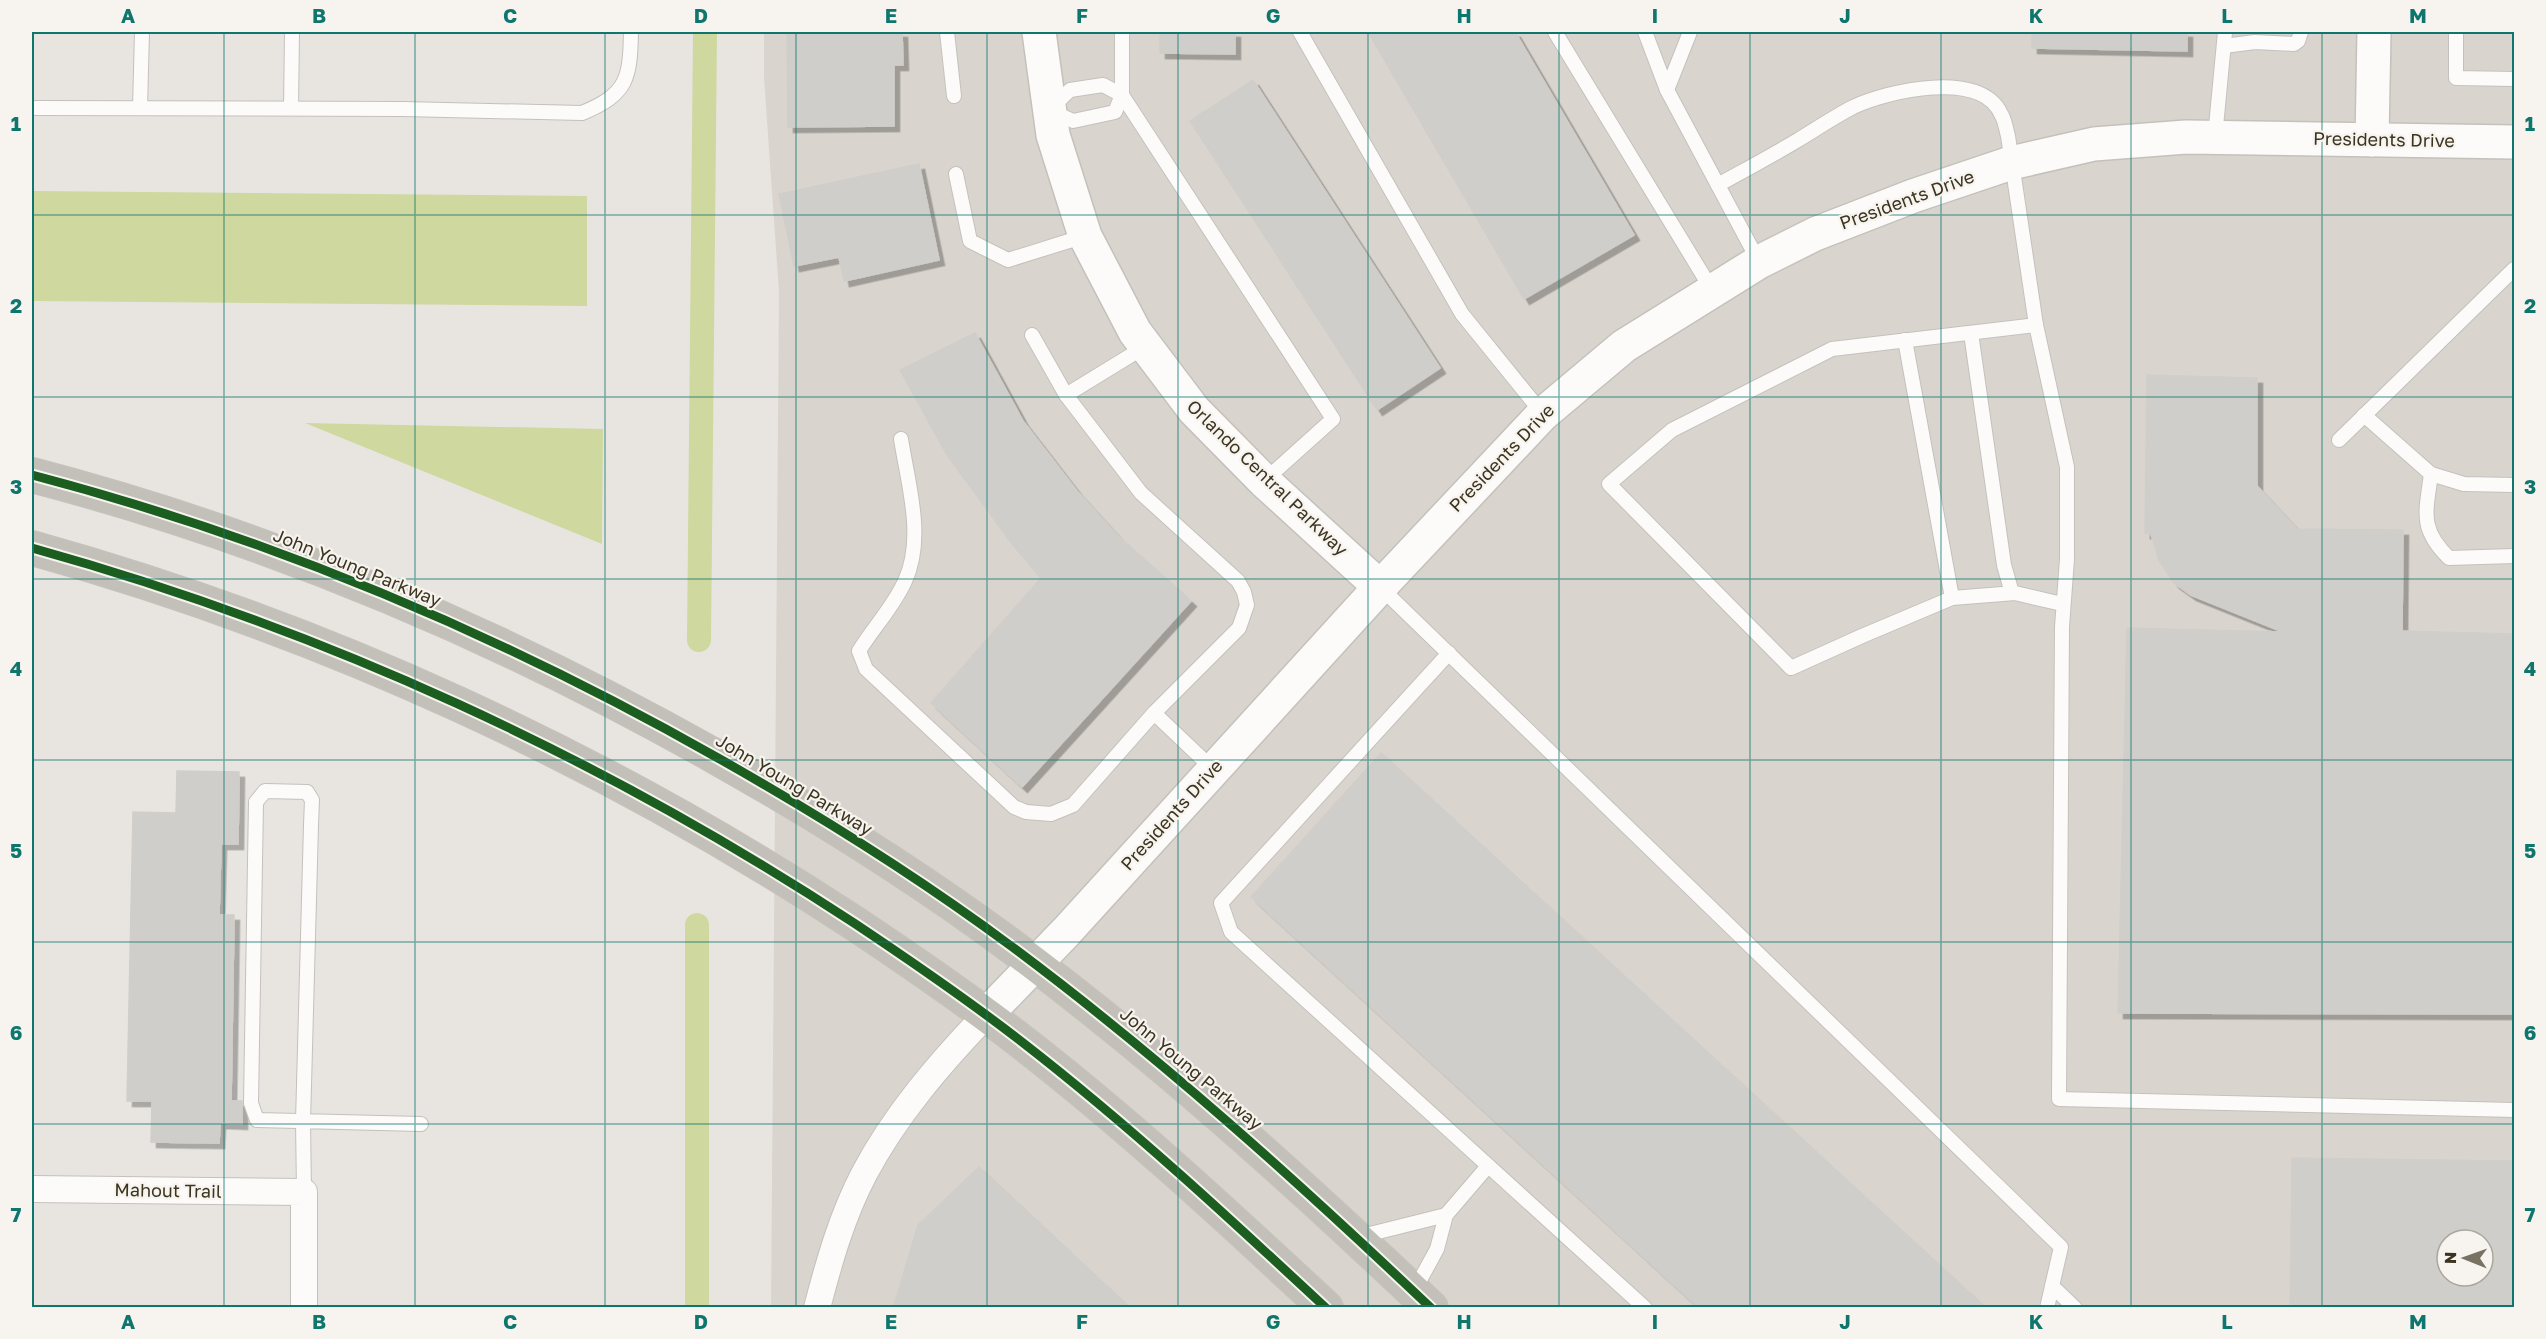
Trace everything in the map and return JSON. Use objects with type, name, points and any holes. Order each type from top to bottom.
[{"type":"highway","name":"John Young Parkway","points":[[32,475],[78,487],[301,562],[449,622],[563,675],[671,731],[849,835],[932,890],[1036,965],[1177,1077],[1285,1170],[1422,1299]]},
{"type":"highway","points":[[32,491],[78,487]]},
{"type":"highway","points":[[32,548],[154,585],[300,638],[391,675],[534,740],[654,801],[765,866],[877,939],[986,1015],[1126,1126],[1194,1185],[1326,1308]]},
{"type":"street","name":"Orlando Central Parkway","points":[[1039,32],[1053,135],[1085,236],[1135,332],[1194,410],[1264,481],[1380,586]]},
{"type":"street","points":[[2372,140],[2374,32]]},
{"type":"street","name":"Presidents Drive","points":[[817,1308],[830,1259],[864,1175],[881,1145],[915,1096],[954,1048],[1036,965],[1380,586],[1543,414],[1624,346],[1759,262],[1826,230],[1913,196],[2011,163],[2094,144],[2186,137],[2514,142]]},
{"type":"street","name":"Mahout Trail","points":[[32,1189],[304,1192]]},
{"type":"street","points":[[304,1192],[304,1308]]},
{"type":"lane","points":[[140,108],[142,32]]},
{"type":"lane","points":[[291,108],[292,32]]},
{"type":"lane","points":[[32,108],[291,108],[582,113],[606,103],[621,89],[630,66],[631,32]]},
{"type":"lane","points":[[947,32],[954,96]]},
{"type":"lane","points":[[1122,32],[1122,95],[1114,112],[1073,121],[1049,110],[1070,90],[1103,85],[1122,95],[1333,419],[1264,481]]},
{"type":"lane","points":[[1300,32],[1462,314],[1543,414]]},
{"type":"lane","points":[[1555,32],[1712,290]]},
{"type":"lane","points":[[1645,32],[1667,90],[1759,262]]},
{"type":"lane","points":[[1667,90],[1690,32]]},
{"type":"lane","points":[[2215,138],[2224,38],[2294,44],[2298,41],[2301,32]]},
{"type":"lane","points":[[2456,32],[2456,78],[2514,79]]},
{"type":"lane","points":[[1718,185],[1852,108],[1872,100],[1918,88],[1965,88],[1987,97],[2001,112],[2008,136],[2036,325],[2067,467],[2067,559],[2062,604],[2059,1099],[2514,1110]]},
{"type":"lane","points":[[956,174],[970,241],[1008,260],[1085,236]]},
{"type":"lane","points":[[2339,440],[2514,269]]},
{"type":"lane","points":[[2036,325],[1832,349],[1672,430],[1609,484],[1791,668],[1952,598],[2012,593],[2062,604]]},
{"type":"lane","points":[[1971,333],[2004,565],[2012,593]]},
{"type":"lane","points":[[901,439],[914,517],[912,562],[904,582],[859,651],[866,669],[1014,807],[1036,814],[1051,814],[1073,805],[1154,713],[1239,628],[1247,605],[1238,581],[1141,493],[1066,395],[1032,335]]},
{"type":"lane","points":[[1905,340],[1952,598]]},
{"type":"lane","points":[[1066,395],[1146,346]]},
{"type":"lane","points":[[2364,415],[2430,474],[2464,484],[2514,485]]},
{"type":"lane","points":[[2430,474],[2426,520],[2435,544],[2449,558],[2514,556]]},
{"type":"lane","points":[[1380,586],[2061,1247],[2048,1308]]},
{"type":"lane","points":[[1449,653],[1221,903],[1231,932],[1645,1308]]},
{"type":"lane","points":[[1154,713],[1214,769]]},
{"type":"lane","points":[[304,1192],[303,1122],[312,800],[307,792],[265,791],[256,802],[251,1103],[257,1120],[303,1122],[421,1124]]},
{"type":"lane","points":[[1422,1299],[1446,1215],[1488,1166]]},
{"type":"lane","points":[[1357,1237],[1446,1215]]},
{"type":"lane","points":[[2052,1286],[2075,1308]]},
{"type":"shaded area","points":[[764,32],[2514,32],[2514,1307],[771,1307],[779,292],[764,78]]},
{"type":"shaded area","points":[[33,191],[587,196],[587,306],[32,301]]},
{"type":"shaded area","points":[[305,423],[603,429],[602,544]]},
{"type":"building","points":[[787,32],[902,32],[903,65],[894,65],[894,126],[788,127]]},
{"type":"building","points":[[1160,32],[1235,32],[1235,54],[1160,53]]},
{"type":"building","points":[[1368,32],[1515,32],[1634,235],[1524,299]]},
{"type":"building","points":[[2032,32],[2187,32],[2187,51],[2032,48]]},
{"type":"building","points":[[1253,80],[1440,368],[1377,410],[1190,121]]},
{"type":"building","points":[[919,164],[939,260],[844,281],[839,257],[794,266],[779,194]]},
{"type":"building","points":[[975,333],[1023,421],[1077,491],[1118,536],[1191,601],[1022,787],[931,703],[1041,578],[1012,544],[947,455],[900,370]]},
{"type":"building","points":[[2147,375],[2257,378],[2257,486],[2297,529],[2403,530],[2402,631],[2514,634],[2514,1014],[2118,1013],[2127,628],[2283,632],[2191,595],[2174,583],[2159,561],[2151,534],[2145,533]]},
{"type":"building","points":[[1381,753],[1986,1308],[1699,1308],[1251,897]]},
{"type":"building","points":[[177,771],[239,772],[238,844],[221,844],[219,915],[234,915],[231,1101],[242,1101],[242,1124],[220,1123],[219,1143],[151,1142],[152,1101],[127,1101],[133,812],[176,813]]},
{"type":"building","points":[[2292,1158],[2514,1161],[2514,1308],[2290,1308]]},
{"type":"building","points":[[979,1167],[1130,1308],[893,1308],[918,1225]]},
{"type":"waterway","points":[[699,640],[705,32]]},
{"type":"waterway","points":[[697,925],[697,1308]]},
{"type":"cycle path","points":[[32,475],[122,500],[210,529],[384,594],[470,631],[637,713],[793,802],[940,896],[1066,988],[1226,1121],[1431,1308]]},
{"type":"cycle path","points":[[32,548],[248,617],[353,658],[559,753],[660,806],[758,863],[897,952],[1062,1073],[1215,1205],[1326,1308]]}]
